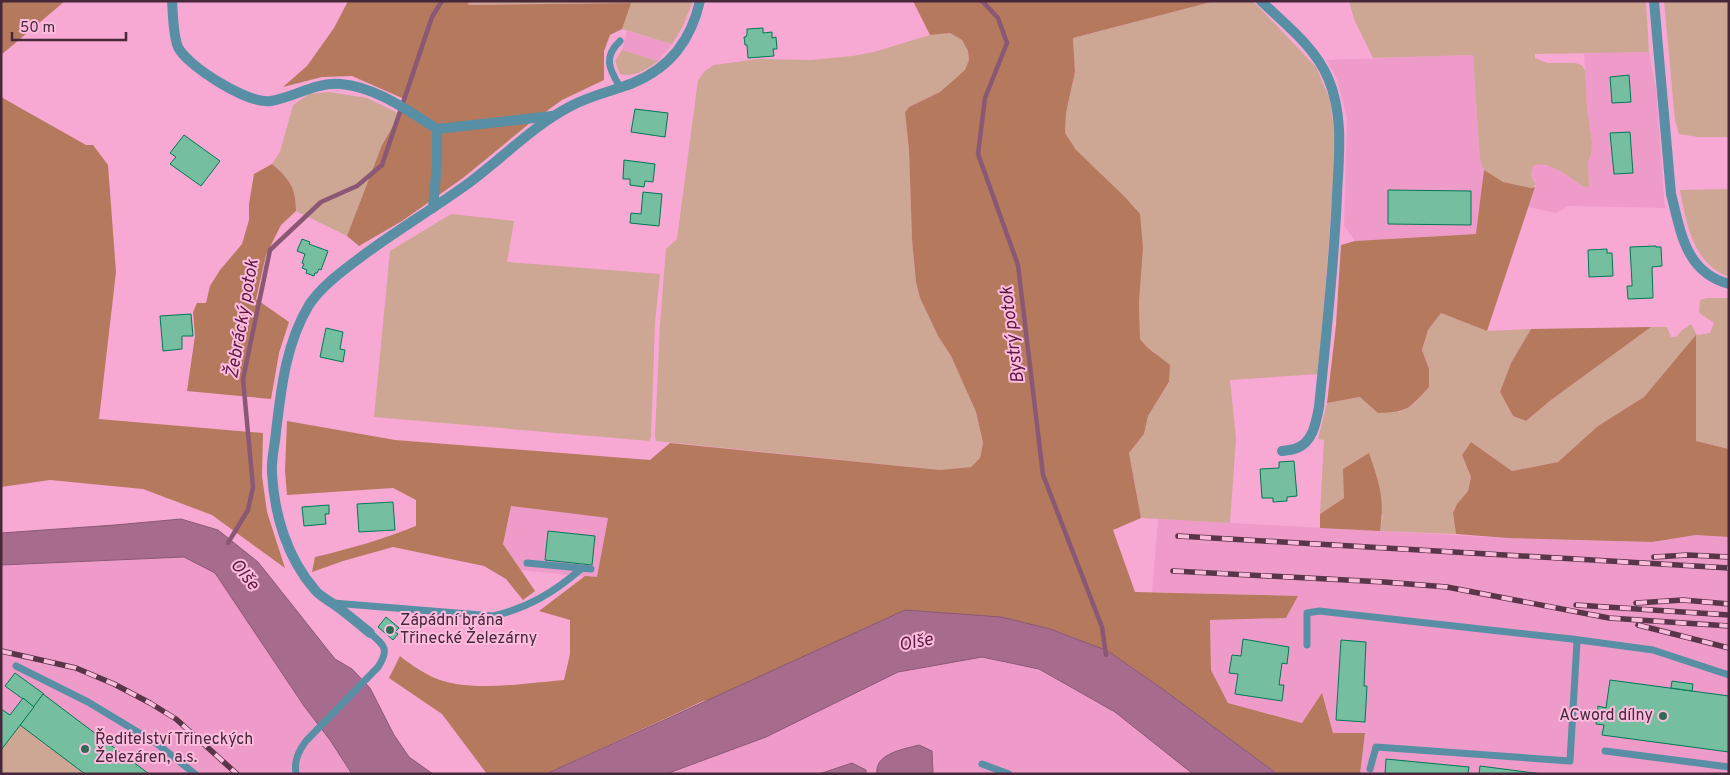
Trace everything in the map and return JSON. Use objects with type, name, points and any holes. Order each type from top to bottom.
[{"type":"street","points":[[172,1],[178,46],[187,60],[236,93],[269,102],[317,86],[340,84],[360,88],[392,101],[437,129],[553,116]]},
{"type":"street","points":[[370,633],[333,603],[316,592],[298,568],[288,549],[278,516],[272,470],[280,391],[296,331],[309,305],[324,287],[368,251],[468,184],[513,146],[553,116],[573,105],[650,75],[662,68],[676,53],[688,35],[696,17],[700,1]]},
{"type":"street","points":[[1261,1],[1306,45],[1328,78],[1336,102],[1339,142],[1335,253],[1320,407],[1315,426],[1308,440],[1298,448],[1282,451]]},
{"type":"street","points":[[1654,1],[1671,194],[1678,222],[1685,246],[1694,263],[1706,274],[1729,284]]},
{"type":"street","points":[[433,208],[437,163],[437,129]]},
{"type":"lane","points":[[620,40],[612,49],[609,57],[611,68],[620,87]]},
{"type":"lane","points":[[527,563],[591,570]]},
{"type":"lane","points":[[333,603],[494,616],[516,610],[536,601],[564,584],[581,569]]},
{"type":"lane","points":[[1307,645],[1307,613],[1319,611],[1653,650],[1729,675]]},
{"type":"lane","points":[[296,774],[295,765],[298,753],[306,741],[378,667],[385,653],[384,645],[370,633]]},
{"type":"lane","points":[[1370,769],[1376,747],[1570,761],[1578,641]]},
{"type":"lane","points":[[16,666],[88,702],[156,743],[195,774]]},
{"type":"lane","points":[[1605,751],[1729,767]]},
{"type":"lane","points":[[982,764],[1009,774]]},
{"type":"shaded area","points":[[1,1],[65,1],[1,55]]},
{"type":"shaded area","points":[[348,1],[469,1],[468,5],[631,3],[622,29],[610,35],[604,51],[604,80],[562,100],[530,123],[463,178],[402,221],[359,246],[347,236],[382,145],[400,114],[402,98],[352,76],[322,77],[283,87],[307,66],[334,28]]},
{"type":"shaded area","points":[[469,1],[693,1],[683,26],[672,44],[622,29],[630,3],[468,5]]},
{"type":"shaded area","points":[[913,1],[1215,1],[1073,38],[1075,72],[1066,113],[1065,133],[1076,150],[1140,214],[1143,248],[1139,301],[1140,339],[1170,365],[1169,382],[1148,416],[1144,434],[1129,453],[1141,518],[1113,530],[1135,592],[1298,596],[1286,618],[1210,620],[1211,670],[1228,703],[1302,723],[1322,693],[1333,733],[1365,733],[1360,774],[1277,774],[1108,651],[1050,629],[703,701],[546,774],[487,774],[442,714],[389,678],[400,656],[429,675],[454,684],[501,686],[564,680],[570,654],[570,620],[539,611],[585,576],[597,577],[608,518],[511,506],[503,544],[535,591],[523,600],[506,579],[484,566],[393,547],[312,572],[315,557],[341,551],[416,526],[416,500],[393,488],[287,495],[285,470],[287,421],[395,440],[650,460],[670,443],[940,470],[971,467],[980,458],[983,443],[976,412],[951,356],[938,336],[920,298],[916,282],[912,240],[909,150],[905,112],[909,107],[940,92],[965,70],[969,60],[968,51],[962,40],[950,33],[930,35]]},
{"type":"shaded area","points":[[1215,1],[1253,1],[1316,67],[1330,100],[1336,144],[1319,374],[1230,380],[1236,439],[1230,523],[1141,518],[1129,453],[1144,434],[1148,416],[1169,383],[1156,353],[1140,339],[1139,301],[1099,174],[1075,150],[1065,133],[1066,113],[1075,72],[1073,38]]},
{"type":"shaded area","points":[[1349,1],[1646,1],[1649,52],[1535,54],[1535,58],[1547,63],[1575,63],[1582,65],[1585,71],[1587,108],[1592,143],[1588,162],[1589,186],[1586,188],[1553,168],[1539,165],[1533,166],[1531,176],[1537,184],[1531,188],[1498,180],[1483,168],[1479,148],[1473,55],[1373,58],[1354,19]]},
{"type":"shaded area","points":[[1664,1],[1729,1],[1729,137],[1698,137],[1679,134],[1675,120]]},
{"type":"shaded area","points":[[627,31],[672,44],[658,61],[622,50]]},
{"type":"shaded area","points":[[950,33],[962,40],[968,51],[969,60],[966,70],[940,92],[909,107],[905,112],[909,150],[912,240],[916,282],[920,298],[938,336],[951,356],[976,412],[983,443],[980,458],[971,467],[940,470],[656,441],[660,324],[666,249],[677,239],[698,80],[705,71],[714,65],[758,59],[811,60],[853,56],[874,52],[930,35]]},
{"type":"shaded area","points":[[622,50],[658,61],[635,74],[620,74],[615,61]]},
{"type":"shaded area","points":[[1649,52],[1656,89],[1665,208],[1569,206],[1556,213],[1528,207],[1537,184],[1530,173],[1533,166],[1537,164],[1553,167],[1586,188],[1589,186],[1588,162],[1591,154],[1584,53]]},
{"type":"shaded area","points":[[1473,55],[1479,148],[1484,170],[1477,234],[1355,241],[1344,226],[1347,118],[1337,79],[1327,60]]},
{"type":"shaded area","points":[[329,92],[367,98],[400,114],[382,145],[347,236],[296,211],[295,196],[290,184],[272,164],[280,152],[293,105],[309,94]]},
{"type":"shaded area","points":[[1,97],[86,145],[93,145],[108,165],[116,272],[99,419],[263,433],[262,476],[267,512],[285,568],[212,515],[143,489],[50,480],[1,487]]},
{"type":"shaded area","points":[[272,164],[290,184],[295,196],[296,211],[281,225],[266,255],[256,299],[289,322],[279,353],[271,399],[187,391],[195,336],[193,312],[197,303],[206,303],[210,286],[220,270],[242,244],[249,220],[249,204],[254,174]]},
{"type":"shaded area","points":[[1484,170],[1503,182],[1531,188],[1535,187],[1487,331],[1441,313],[1428,330],[1422,350],[1429,369],[1429,387],[1407,408],[1396,412],[1378,413],[1360,397],[1327,403],[1336,325],[1341,245],[1355,241],[1476,234]]},
{"type":"shaded area","points":[[1729,189],[1729,277],[1707,263],[1699,252],[1693,241],[1685,216],[1680,190]]},
{"type":"shaded area","points":[[451,214],[514,221],[507,262],[660,274],[655,323],[651,437],[649,441],[374,417],[390,251]]},
{"type":"shaded area","points":[[1707,298],[1729,298],[1729,449],[1696,441],[1696,336],[1644,397],[1598,426],[1558,462],[1512,471],[1471,442],[1462,455],[1471,477],[1468,491],[1457,504],[1453,513],[1456,534],[1380,531],[1383,515],[1344,498],[1320,514],[1324,440],[1318,439],[1327,403],[1361,397],[1400,412],[1414,404],[1429,387],[1429,369],[1422,350],[1428,330],[1441,313],[1487,331],[1531,329],[1511,363],[1500,392],[1513,416],[1526,421],[1551,400],[1651,327],[1667,327],[1671,337],[1676,337],[1691,324],[1697,335],[1710,333],[1714,323],[1699,313],[1700,300]]},
{"type":"shaded area","points":[[1651,327],[1551,400],[1526,421],[1513,416],[1500,392],[1511,363],[1531,329]]},
{"type":"shaded area","points":[[1696,335],[1696,441],[1729,449],[1729,537],[1696,535],[1652,542],[1508,538],[1456,534],[1453,513],[1457,504],[1468,491],[1471,477],[1462,455],[1471,442],[1512,471],[1558,462],[1598,426],[1644,397]]},
{"type":"shaded area","points":[[1369,453],[1380,491],[1382,509],[1380,531],[1320,528],[1320,514],[1344,498],[1343,469]]},
{"type":"shaded area","points":[[511,506],[608,518],[597,578],[521,570],[503,544]]},
{"type":"shaded area","points":[[1158,519],[1508,538],[1652,542],[1696,535],[1729,537],[1729,774],[1360,774],[1365,733],[1333,734],[1322,694],[1303,723],[1228,703],[1211,670],[1210,620],[1286,618],[1297,596],[1152,592]]},
{"type":"shaded area","points":[[184,557],[215,573],[352,774],[1,774],[1,565]]},
{"type":"shaded area","points":[[982,657],[1039,669],[1115,712],[1193,774],[666,774],[766,737],[898,671]]},
{"type":"shaded area","points":[[18,724],[85,774],[1,774],[1,747]]},
{"type":"water","name":"Olše","points":[[181,519],[218,530],[258,562],[335,659],[352,669],[370,688],[394,735],[409,757],[433,774],[352,774],[215,573],[184,557],[1,565],[1,533]]},
{"type":"water","name":"Olše","points":[[905,610],[1001,617],[1050,629],[1108,651],[1277,774],[1193,774],[1115,712],[1039,669],[982,657],[898,672],[766,737],[666,774],[546,774]]},
{"type":"water","points":[[919,745],[932,751],[933,774],[877,774],[877,767],[885,757],[899,750]]},
{"type":"water","points":[[852,763],[866,770],[866,774],[819,774]]},
{"type":"building","points":[[763,28],[763,33],[772,32],[772,38],[776,37],[777,49],[773,49],[774,56],[748,58],[744,37],[746,37],[747,29]]},
{"type":"building","points":[[1629,75],[1631,102],[1612,103],[1610,77]]},
{"type":"building","points":[[635,109],[668,113],[665,137],[631,132]]},
{"type":"building","points":[[1630,132],[1633,173],[1614,174],[1610,133]]},
{"type":"building","points":[[184,135],[220,161],[201,186],[170,164],[176,157],[170,153]]},
{"type":"building","points":[[624,160],[655,164],[653,182],[645,181],[644,187],[630,185],[630,179],[623,179]]},
{"type":"building","points":[[1388,190],[1471,191],[1471,225],[1388,224]]},
{"type":"building","points":[[643,192],[662,194],[659,226],[630,223],[631,213],[641,214]]},
{"type":"building","points":[[302,239],[310,242],[309,244],[328,251],[321,270],[319,269],[314,276],[306,273],[307,270],[302,268],[305,254],[297,251]]},
{"type":"building","points":[[1630,247],[1661,247],[1662,266],[1652,267],[1653,298],[1628,299],[1627,286],[1632,286]]},
{"type":"building","points":[[1607,249],[1607,253],[1612,253],[1613,276],[1589,277],[1588,250]]},
{"type":"building","points":[[191,314],[193,336],[182,336],[182,349],[163,351],[160,316]]},
{"type":"building","points":[[326,328],[343,332],[340,349],[345,350],[343,362],[320,357]]},
{"type":"building","points":[[1294,461],[1297,496],[1287,497],[1287,501],[1273,502],[1273,498],[1262,498],[1260,469],[1279,468],[1279,462]]},
{"type":"building","points":[[393,502],[395,530],[359,532],[357,504]]},
{"type":"building","points":[[329,505],[329,514],[325,514],[326,524],[304,526],[302,507]]},
{"type":"building","points":[[548,531],[595,536],[592,565],[545,560]]},
{"type":"building","name":"Zápádní brána Třinecké Železárny","points":[[386,617],[399,628],[395,632],[398,634],[393,640],[378,627]]},
{"type":"building","points":[[1243,639],[1289,647],[1287,664],[1282,663],[1279,685],[1284,685],[1282,701],[1235,694],[1238,674],[1229,673],[1232,655],[1241,656]]},
{"type":"building","points":[[1341,640],[1366,642],[1364,686],[1367,686],[1365,722],[1336,720]]},
{"type":"building","points":[[15,673],[44,694],[34,707],[5,686]]},
{"type":"building","name":"ACword dílny","points":[[1610,680],[1729,696],[1729,752],[1602,735],[1604,725],[1596,724],[1598,706],[1606,708]]},
{"type":"building","points":[[1672,681],[1693,684],[1692,691],[1671,688]]},
{"type":"building","name":"Ředitelství Třineckých Železáren, a.s.","points":[[43,694],[149,774],[85,774],[20,725]]},
{"type":"building","points":[[23,698],[34,707],[1,750],[1,709],[10,715]]},
{"type":"building","points":[[1386,759],[1469,767],[1468,774],[1385,774]]},
{"type":"building","points":[[1480,766],[1542,774],[1479,774]]},
{"type":"waterway","name":"Žebrácký potok","points":[[228,543],[248,510],[253,487],[243,379],[270,250],[321,202],[357,186],[382,165],[432,17],[442,1]]},
{"type":"waterway","name":"Bystrý potok","points":[[982,1],[998,18],[1007,43],[985,98],[978,154],[1018,265],[1043,475],[1102,627],[1106,655]]},
{"type":"railway","points":[[1178,536],[1729,568]]},
{"type":"railway","points":[[1654,557],[1688,555],[1729,557]]},
{"type":"railway","points":[[1173,571],[1447,587],[1609,618],[1729,626]]},
{"type":"railway","points":[[1636,603],[1683,600],[1729,604]]},
{"type":"railway","points":[[1576,605],[1729,615]]},
{"type":"railway","points":[[1638,625],[1729,648]]},
{"type":"railway","points":[[1,651],[76,668],[114,684],[176,719],[237,774]]},
{"type":"place","name":"Zápádní brána Třinecké Železárny","points":[[390,630]]},
{"type":"place","name":"ACword dílny","points":[[1663,716]]},
{"type":"place","name":"Ředitelství Třineckých Železáren, a.s.","points":[[85,749]]}]
